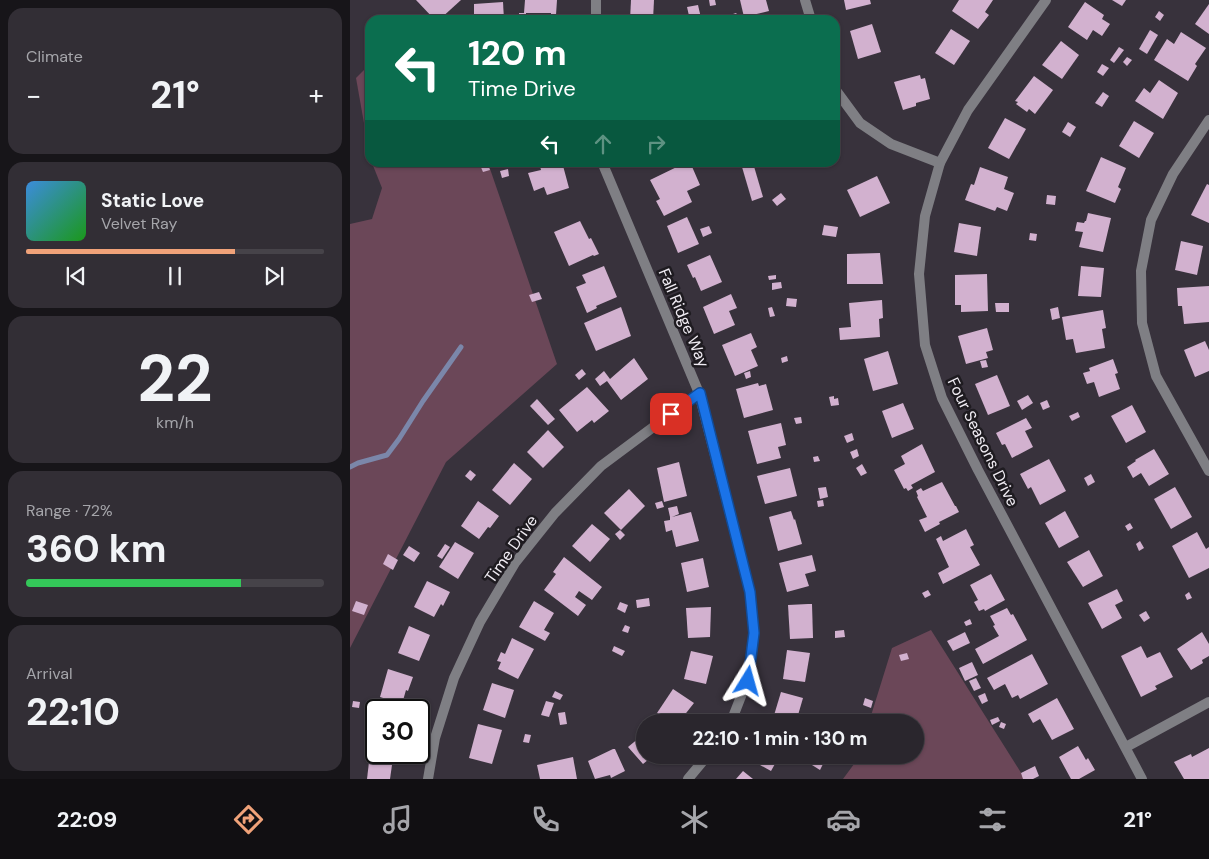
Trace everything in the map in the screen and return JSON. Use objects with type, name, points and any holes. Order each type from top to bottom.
[{"type":"street","points":[[596,0],[596,15]]},
{"type":"street","points":[[805,0],[809,15]]},
{"type":"street","name":"Four Seasons Drive","points":[[1046,0],[968,110],[940,163],[926,216],[919,274],[925,345],[946,406],[1142,779]]},
{"type":"street","points":[[840,96],[860,123],[891,144],[940,163]]},
{"type":"street","points":[[1209,120],[1173,174],[1151,220],[1141,271],[1142,323],[1156,376],[1209,471]]},
{"type":"street","name":"Fall Ridge Way","points":[[604,167],[700,393],[750,592],[754,633],[748,681],[734,714]]},
{"type":"street","name":"Time Drive","points":[[428,779],[435,738],[454,678],[480,622],[515,564],[555,513],[601,466],[700,393]]},
{"type":"street","points":[[1126,747],[1209,702]]},
{"type":"street","points":[[688,779],[700,764]]},
{"type":"shaded area","points":[[365,69],[365,129],[356,78]]},
{"type":"shaded area","points":[[374,167],[489,167],[557,364],[446,462],[350,648],[350,224],[372,219],[382,188]]},
{"type":"shaded area","points":[[931,630],[1025,779],[843,779],[854,764],[924,764],[924,714],[871,714],[892,648]]},
{"type":"building","points":[[416,0],[461,0],[444,15],[430,15]]},
{"type":"building","points":[[525,0],[557,0],[556,15],[551,15],[551,13],[524,13]]},
{"type":"building","points":[[631,0],[654,0],[653,15],[630,15]]},
{"type":"building","points":[[709,0],[715,0],[716,5],[710,6]]},
{"type":"building","points":[[740,0],[766,0],[769,11],[744,15]]},
{"type":"building","points":[[844,0],[870,0],[871,4],[846,10]]},
{"type":"building","points":[[959,0],[993,0],[985,12],[989,15],[978,29],[952,11]]},
{"type":"building","points":[[1112,0],[1126,0],[1122,6]]},
{"type":"building","points":[[503,2],[504,15],[474,15],[474,4]]},
{"type":"building","points":[[1085,2],[1104,15],[1102,19],[1110,24],[1102,36],[1093,30],[1087,40],[1068,27]]},
{"type":"building","points":[[1209,4],[1209,34],[1195,24]]},
{"type":"building","points":[[698,5],[700,15],[689,15],[687,7]]},
{"type":"building","points":[[1159,11],[1164,15],[1160,21],[1155,17]]},
{"type":"building","points":[[872,24],[881,52],[858,59],[850,31]]},
{"type":"building","points":[[951,29],[970,41],[954,65],[935,53]]},
{"type":"building","points":[[1150,30],[1158,35],[1147,54],[1139,49]]},
{"type":"building","points":[[1181,32],[1206,48],[1195,64],[1197,66],[1188,81],[1154,60],[1167,39],[1174,44]]},
{"type":"building","points":[[1061,41],[1079,55],[1062,79],[1042,65]]},
{"type":"building","points":[[1119,47],[1124,50],[1114,63],[1110,60]]},
{"type":"building","points":[[1127,57],[1132,60],[1127,66],[1123,62]]},
{"type":"building","points":[[1102,64],[1109,68],[1103,76],[1097,72]]},
{"type":"building","points":[[920,75],[921,79],[925,78],[930,99],[916,103],[916,106],[903,110],[894,82]]},
{"type":"building","points":[[1034,76],[1053,90],[1035,114],[1029,109],[1027,112],[1016,104],[1018,102],[1015,101]]},
{"type":"building","points":[[1159,80],[1178,93],[1163,119],[1135,101],[1144,88],[1150,93]]},
{"type":"building","points":[[1103,92],[1109,96],[1102,107],[1095,103]]},
{"type":"building","points":[[1005,118],[1026,129],[1009,159],[988,148]]},
{"type":"building","points":[[1134,121],[1154,133],[1139,158],[1119,146]]},
{"type":"building","points":[[1068,122],[1076,127],[1070,137],[1062,132]]},
{"type":"building","points":[[1101,157],[1126,168],[1118,187],[1121,189],[1115,203],[1086,191]]},
{"type":"building","points":[[481,167],[489,167],[490,170],[483,172]]},
{"type":"building","points":[[540,167],[563,167],[569,188],[547,195],[544,187],[534,191],[528,173],[541,170]]},
{"type":"building","points":[[677,167],[692,167],[700,185],[687,191],[692,202],[664,216],[656,201],[660,199],[650,180]]},
{"type":"building","points":[[742,167],[754,167],[763,197],[752,201]]},
{"type":"building","points":[[980,167],[1008,177],[1004,189],[1014,193],[1007,211],[997,207],[995,211],[965,200],[971,184],[974,185]]},
{"type":"building","points":[[508,169],[509,176],[502,178],[500,171]]},
{"type":"building","points":[[877,176],[890,203],[860,217],[847,190]]},
{"type":"building","points":[[1207,184],[1209,185],[1209,223],[1191,215]]},
{"type":"building","points":[[781,193],[786,199],[777,206],[772,200]]},
{"type":"building","points":[[1047,195],[1056,196],[1055,205],[1046,204]]},
{"type":"building","points":[[1088,213],[1111,218],[1103,252],[1079,247],[1083,232],[1075,231],[1077,222],[1084,223]]},
{"type":"building","points":[[687,217],[699,244],[678,253],[667,226]]},
{"type":"building","points":[[580,221],[599,254],[569,266],[554,232]]},
{"type":"building","points":[[959,223],[981,227],[977,256],[954,252]]},
{"type":"building","points":[[824,225],[838,227],[836,237],[822,235]]},
{"type":"building","points":[[709,226],[712,233],[703,237],[700,229]]},
{"type":"building","points":[[1030,233],[1037,234],[1036,241],[1029,240]]},
{"type":"building","points":[[1181,241],[1203,246],[1197,275],[1175,270]]},
{"type":"building","points":[[880,253],[883,284],[847,284],[847,254]]},
{"type":"building","points":[[710,255],[722,282],[701,291],[687,265]]},
{"type":"building","points":[[604,266],[617,297],[596,306],[597,308],[587,313],[576,287],[586,283],[582,275]]},
{"type":"building","points":[[1081,266],[1104,268],[1101,297],[1078,296]]},
{"type":"building","points":[[987,274],[988,311],[961,312],[961,305],[955,305],[955,275]]},
{"type":"building","points":[[776,275],[776,279],[769,280],[768,276]]},
{"type":"building","points":[[781,282],[782,288],[772,290],[772,283]]},
{"type":"building","points":[[1209,286],[1209,322],[1184,324],[1182,306],[1178,306],[1177,288]]},
{"type":"building","points":[[539,292],[542,299],[532,302],[529,295]]},
{"type":"building","points":[[731,294],[737,308],[729,311],[735,325],[714,334],[703,307]]},
{"type":"building","points":[[787,298],[797,299],[796,307],[786,306]]},
{"type":"building","points":[[882,300],[883,318],[879,319],[880,337],[840,340],[839,328],[851,327],[849,303]]},
{"type":"building","points":[[995,303],[1009,303],[1009,312],[996,312]]},
{"type":"building","points":[[621,307],[631,336],[596,351],[584,323]]},
{"type":"building","points":[[772,307],[775,316],[770,317],[768,308]]},
{"type":"building","points":[[1058,307],[1060,318],[1052,320],[1050,309]]},
{"type":"building","points":[[1103,310],[1106,328],[1102,329],[1105,348],[1076,353],[1073,339],[1066,340],[1062,317]]},
{"type":"building","points":[[987,328],[993,350],[986,352],[988,358],[966,364],[958,336]]},
{"type":"building","points":[[751,333],[757,347],[751,350],[758,366],[735,376],[722,345]]},
{"type":"building","points":[[1205,341],[1209,350],[1209,371],[1195,377],[1184,350]]},
{"type":"building","points":[[888,351],[898,384],[873,391],[864,359]]},
{"type":"building","points":[[787,356],[788,361],[782,363],[781,358]]},
{"type":"building","points":[[634,358],[648,379],[621,400],[607,381],[600,386],[595,379],[604,371],[610,379]]},
{"type":"building","points":[[1113,359],[1118,373],[1115,374],[1120,389],[1099,397],[1094,382],[1087,384],[1083,373],[1090,371],[1089,368]]},
{"type":"building","points":[[986,360],[988,367],[982,368],[980,361]]},
{"type":"building","points":[[582,369],[586,374],[579,380],[575,375]]},
{"type":"building","points":[[750,371],[751,377],[746,379],[744,373]]},
{"type":"building","points":[[997,375],[1010,406],[988,415],[975,384]]},
{"type":"building","points":[[758,383],[759,386],[766,384],[773,410],[744,418],[736,389]]},
{"type":"building","points":[[587,387],[609,411],[594,423],[592,420],[577,432],[559,410]]},
{"type":"building","points":[[1028,395],[1033,403],[1022,410],[1017,401]]},
{"type":"building","points":[[834,396],[834,399],[838,398],[839,405],[831,406],[829,397]]},
{"type":"building","points":[[537,399],[555,419],[548,425],[530,406]]},
{"type":"building","points":[[1047,400],[1050,407],[1043,410],[1040,403]]},
{"type":"building","points":[[903,403],[914,429],[892,438],[882,411]]},
{"type":"building","points":[[1132,405],[1146,432],[1126,443],[1111,416]]},
{"type":"building","points":[[1078,412],[1080,417],[1072,421],[1069,416]]},
{"type":"building","points":[[801,417],[802,423],[796,424],[794,418]]},
{"type":"building","points":[[1026,418],[1032,428],[1025,431],[1033,447],[1012,458],[1005,444],[1002,445],[996,433]]},
{"type":"building","points":[[781,423],[786,445],[778,447],[781,458],[757,464],[748,431]]},
{"type":"building","points":[[548,430],[564,447],[543,468],[527,452]]},
{"type":"building","points":[[852,433],[854,440],[847,443],[844,436]]},
{"type":"building","points":[[922,444],[935,472],[911,485],[913,488],[908,491],[906,488],[904,489],[894,470],[905,464],[901,456]]},
{"type":"building","points":[[857,449],[859,456],[853,459],[850,452]]},
{"type":"building","points":[[1154,449],[1169,474],[1149,486],[1141,473],[1133,478],[1127,467]]},
{"type":"building","points":[[818,456],[820,461],[814,462],[813,457]]},
{"type":"building","points":[[1049,459],[1066,491],[1040,505],[1031,487],[1028,489],[1020,474]]},
{"type":"building","points":[[679,462],[687,496],[664,502],[657,468]]},
{"type":"building","points":[[514,463],[532,479],[510,505],[492,490]]},
{"type":"building","points":[[862,464],[867,473],[861,476],[856,468]]},
{"type":"building","points":[[790,468],[797,496],[765,504],[757,476]]},
{"type":"building","points":[[470,470],[476,475],[471,481],[465,476]]},
{"type":"building","points":[[1091,474],[1095,482],[1088,486],[1084,478]]},
{"type":"building","points":[[942,482],[959,512],[939,522],[940,524],[925,532],[919,520],[927,517],[916,491],[921,488],[923,491]]},
{"type":"building","points":[[826,487],[828,497],[820,499],[818,488]]},
{"type":"building","points":[[1175,487],[1192,517],[1171,529],[1154,499]]},
{"type":"building","points":[[629,489],[645,506],[621,530],[604,513]]},
{"type":"building","points":[[823,500],[824,506],[818,507],[817,501]]},
{"type":"building","points":[[478,501],[499,516],[479,539],[461,526]]},
{"type":"building","points":[[662,501],[664,507],[657,509],[655,503]]},
{"type":"building","points":[[677,506],[679,514],[672,517],[691,512],[699,541],[676,547],[672,530],[666,532],[664,521],[670,520],[668,508]]},
{"type":"building","points":[[791,511],[802,544],[778,551],[769,517]]},
{"type":"building","points":[[1065,511],[1079,537],[1059,548],[1045,523]]},
{"type":"building","points":[[1130,523],[1133,528],[1128,531],[1125,526]]},
{"type":"building","points":[[592,524],[610,539],[590,562],[572,546]]},
{"type":"building","points":[[966,529],[974,545],[970,547],[980,565],[943,584],[938,573],[949,567],[936,539],[941,536],[943,541]]},
{"type":"building","points":[[620,530],[625,535],[620,540],[615,534]]},
{"type":"building","points":[[1197,532],[1206,549],[1209,547],[1209,568],[1189,578],[1172,546]]},
{"type":"building","points":[[1140,541],[1144,548],[1139,551],[1136,544]]},
{"type":"building","points":[[455,542],[474,553],[458,579],[439,567]]},
{"type":"building","points":[[445,544],[450,547],[442,559],[437,556]]},
{"type":"building","points":[[409,546],[420,553],[414,562],[403,555]]},
{"type":"building","points":[[1089,550],[1103,576],[1083,587],[1067,562]]},
{"type":"building","points":[[388,554],[398,560],[393,570],[383,564]]},
{"type":"building","points":[[812,555],[816,571],[805,574],[809,586],[787,592],[779,563]]},
{"type":"building","points":[[564,557],[602,587],[592,600],[579,591],[575,597],[586,605],[578,616],[544,590],[556,574],[553,572]]},
{"type":"building","points":[[703,558],[709,587],[687,592],[681,563]]},
{"type":"building","points":[[991,574],[1005,600],[985,611],[984,609],[979,611],[974,602],[978,600],[970,585]]},
{"type":"building","points":[[427,581],[450,592],[443,606],[441,604],[434,617],[414,607]]},
{"type":"building","points":[[1117,589],[1123,601],[1115,605],[1122,618],[1102,629],[1088,603]]},
{"type":"building","points":[[928,590],[931,595],[925,598],[922,593]]},
{"type":"building","points":[[1189,592],[1192,598],[1187,600],[1185,595]]},
{"type":"building","points":[[649,598],[650,606],[637,608],[636,600]]},
{"type":"building","points":[[356,601],[368,605],[364,615],[352,611]]},
{"type":"building","points":[[534,601],[554,613],[544,630],[550,633],[545,641],[519,627]]},
{"type":"building","points":[[620,602],[628,605],[625,613],[617,609]]},
{"type":"building","points":[[812,604],[813,638],[790,639],[788,605]]},
{"type":"building","points":[[711,607],[710,637],[688,638],[686,608]]},
{"type":"building","points":[[1007,608],[1011,615],[1013,614],[1027,640],[983,664],[975,649],[999,636],[990,616]]},
{"type":"building","points":[[1146,611],[1150,618],[1144,622],[1139,615]]},
{"type":"building","points":[[970,619],[972,624],[966,626],[964,622]]},
{"type":"building","points":[[625,625],[630,627],[628,633],[622,631]]},
{"type":"building","points":[[409,626],[430,635],[419,661],[398,653]]},
{"type":"building","points":[[844,630],[845,637],[835,638],[835,631]]},
{"type":"building","points":[[965,632],[970,643],[953,651],[947,641]]},
{"type":"building","points":[[1202,632],[1209,644],[1209,656],[1202,660],[1203,663],[1191,670],[1177,649]]},
{"type":"building","points":[[512,638],[534,649],[518,679],[498,669],[501,662],[497,661],[501,652],[505,654]]},
{"type":"building","points":[[614,646],[625,651],[622,656],[612,651]]},
{"type":"building","points":[[1141,646],[1147,658],[1160,652],[1173,677],[1155,686],[1157,689],[1141,697],[1121,656]]},
{"type":"building","points":[[787,650],[810,653],[805,682],[783,679]]},
{"type":"building","points":[[691,651],[713,656],[706,684],[684,679]]},
{"type":"building","points":[[907,653],[909,659],[901,661],[899,655]]},
{"type":"building","points":[[1032,654],[1048,684],[1020,699],[1018,695],[1012,698],[1005,684],[994,690],[987,678]]},
{"type":"building","points":[[972,662],[978,675],[965,681],[959,668]]},
{"type":"building","points":[[388,669],[413,677],[403,699],[380,697]]},
{"type":"building","points":[[976,678],[981,688],[974,691],[969,681]]},
{"type":"building","points":[[492,683],[514,690],[505,718],[483,710]]},
{"type":"building","points":[[673,689],[694,703],[685,714],[657,713]]},
{"type":"building","points":[[555,691],[563,695],[560,700],[552,697]]},
{"type":"building","points":[[781,692],[803,698],[798,714],[774,714]]},
{"type":"building","points":[[985,693],[988,701],[982,704],[978,696]]},
{"type":"building","points":[[865,698],[873,701],[871,708],[863,705]]},
{"type":"building","points":[[1057,698],[1074,729],[1052,740],[1040,719],[1033,723],[1028,714]]},
{"type":"building","points":[[353,701],[360,702],[359,708],[352,707]]},
{"type":"building","points":[[546,701],[554,703],[549,717],[541,715]]},
{"type":"building","points":[[565,712],[567,724],[560,725],[558,713]]},
{"type":"building","points":[[998,717],[1000,721],[992,725],[990,720]]},
{"type":"building","points":[[1001,722],[1006,724],[1004,729],[999,727]]},
{"type":"building","points":[[478,724],[502,730],[492,764],[469,758]]},
{"type":"building","points":[[525,734],[531,735],[529,743],[523,742]]},
{"type":"building","points":[[636,740],[636,756],[628,747]]},
{"type":"building","points":[[1078,746],[1086,760],[1088,758],[1095,770],[1079,779],[1071,779],[1059,757]]},
{"type":"building","points":[[1209,748],[1209,779],[1184,779],[1174,762],[1191,754],[1192,757]]},
{"type":"building","points":[[615,749],[625,771],[611,778],[610,775],[595,779],[588,761]]},
{"type":"building","points":[[573,757],[577,779],[540,779],[537,765]]},
{"type":"building","points":[[369,764],[392,765],[390,779],[367,779]]},
{"type":"building","points":[[758,764],[775,764],[771,771]]},
{"type":"building","points":[[813,764],[823,764],[820,770]]},
{"type":"building","points":[[1035,766],[1039,776],[1033,779],[1023,779],[1021,773]]},
{"type":"building","points":[[743,771],[753,779],[736,779]]},
{"type":"waterway","points":[[350,467],[387,455],[461,347]]},
{"type":"route","points":[[671,414],[700,393],[750,592],[754,633],[748,681]]}]
